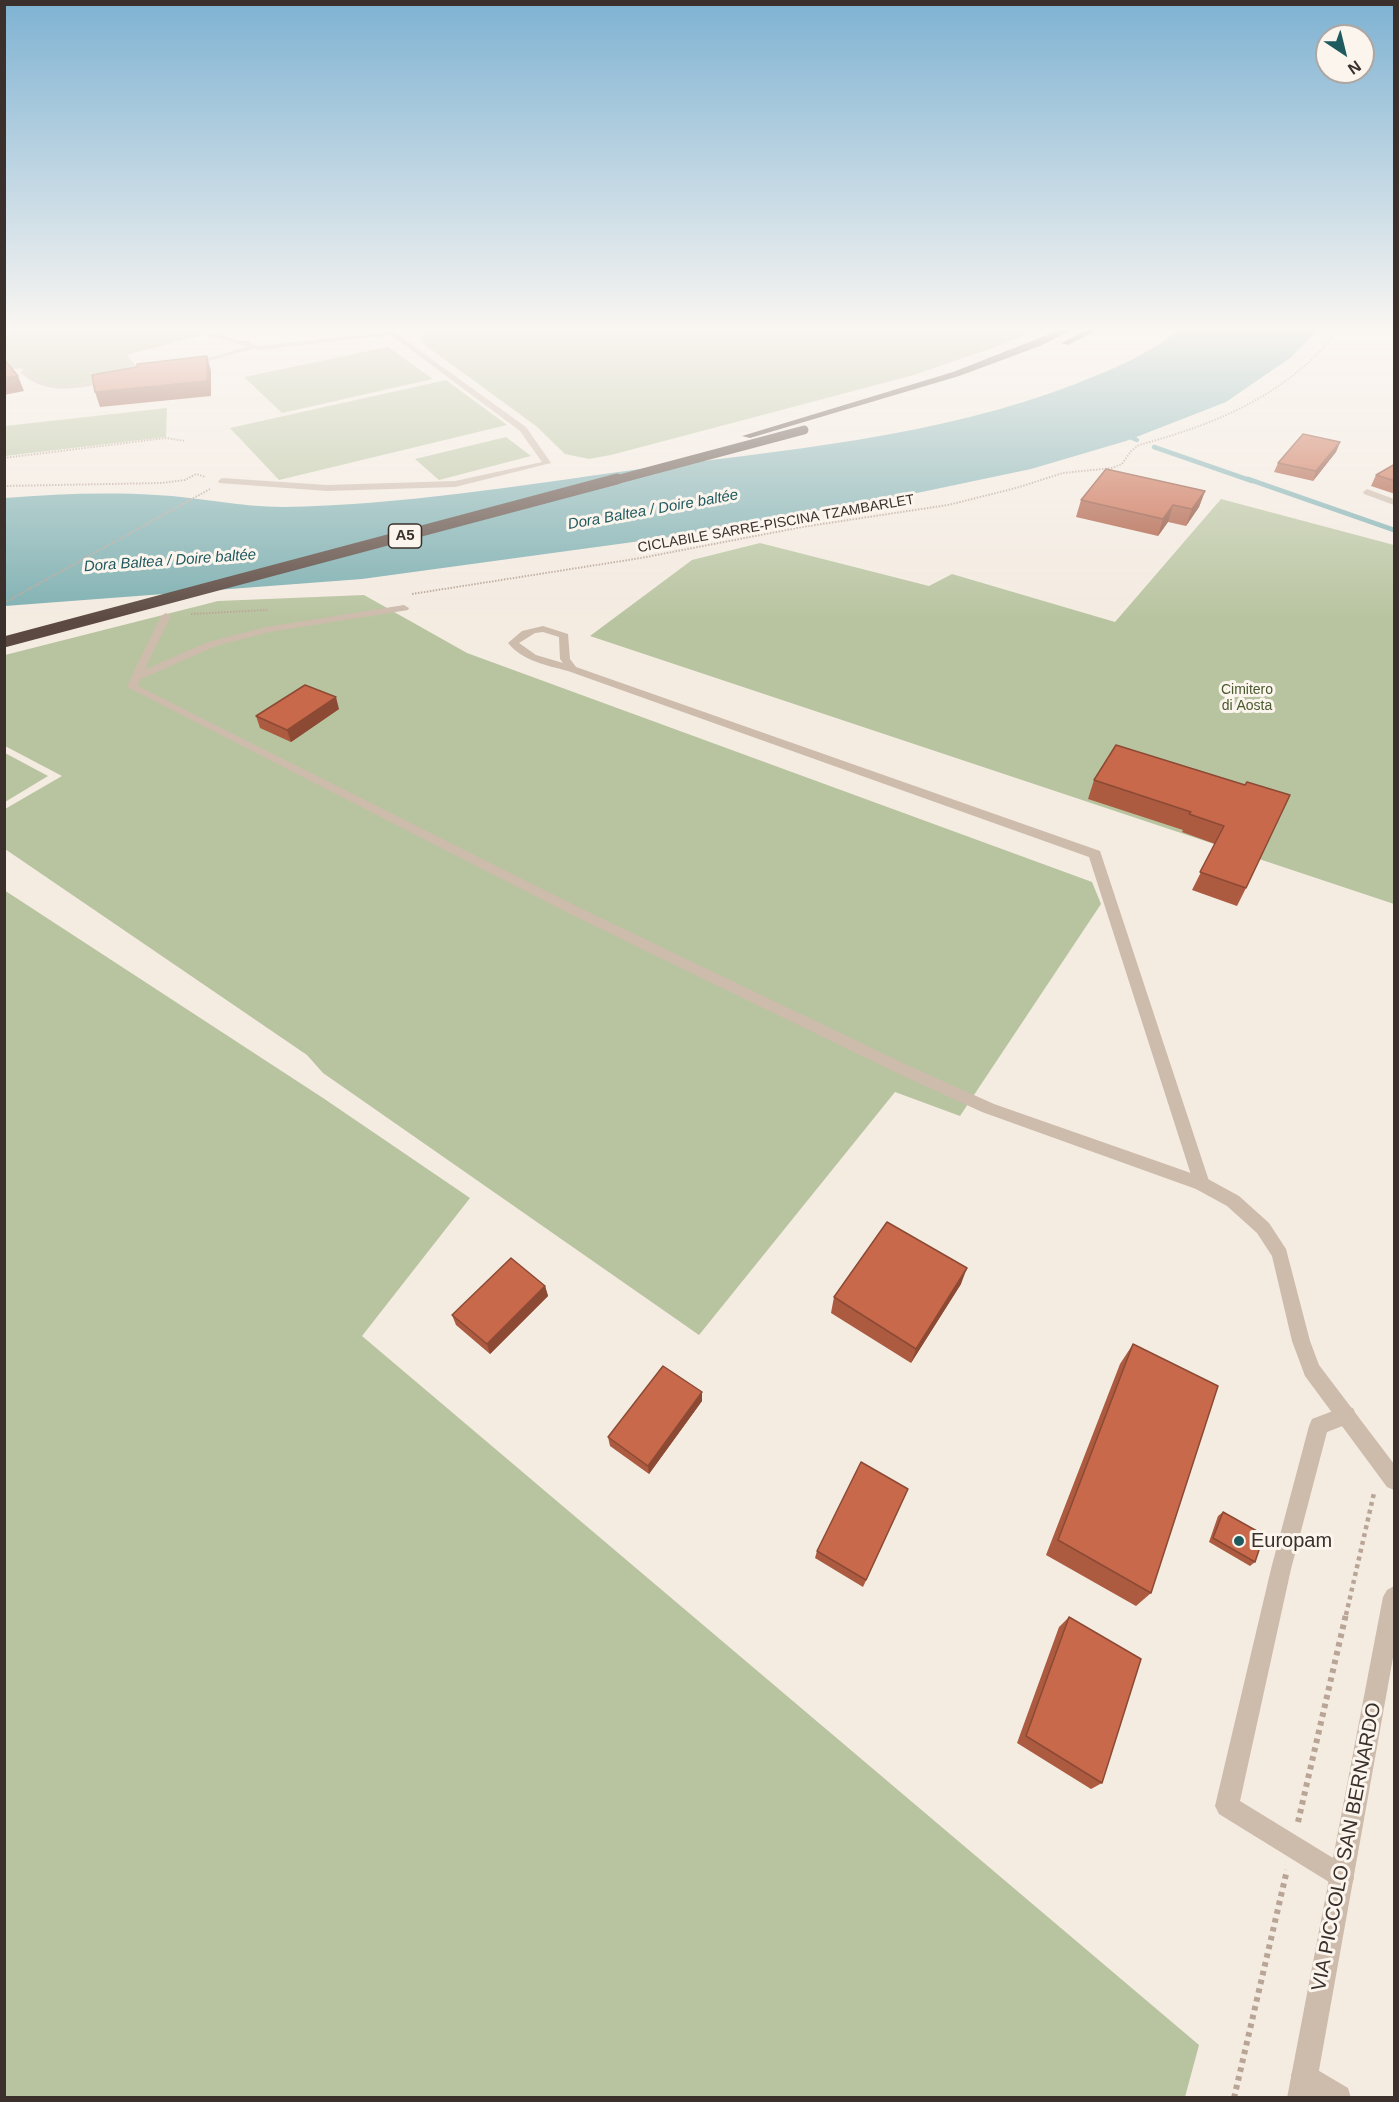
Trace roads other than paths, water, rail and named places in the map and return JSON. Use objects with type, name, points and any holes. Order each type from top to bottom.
[{"type":"highway","name":"A5","points":[[4,630],[786,424]]},
{"type":"highway","name":"A5","points":[[4,642],[823,424]]},
{"type":"street","points":[[219,483],[327,488],[455,484],[547,463],[523,429],[516,424]]},
{"type":"street","points":[[1367,492],[1395,501]]},
{"type":"street","points":[[136,677],[212,644],[270,629],[406,601]]},
{"type":"street","points":[[166,616],[132,687],[575,911],[903,1069],[988,1108],[1202,1184],[1233,1201],[1263,1228],[1280,1254],[1301,1341],[1312,1370],[1395,1480]]},
{"type":"street","points":[[572,669],[565,659],[564,636],[551,629],[536,629],[523,633],[513,643],[521,652],[540,660],[572,669],[1095,854],[1202,1184]]},
{"type":"street","points":[[1342,1878],[1227,1806],[1281,1569],[1319,1426],[1346,1415]]},
{"type":"street","name":"VIA PICCOLO SAN BERNARDO","points":[[1302,2086],[1395,1597]]},
{"type":"street","points":[[1302,2086],[1338,2097]]},
{"type":"water","name":"Dora Baltea / Doire baltée","points":[[937,424],[1169,424],[1126,441],[1031,469],[917,493],[670,537],[362,579],[5,606],[5,498],[118,494],[172,496],[267,507],[371,503],[458,494],[802,448]]},
{"type":"waterway","points":[[1132,438],[1137,440]]},
{"type":"waterway","points":[[1154,447],[1252,481]]},
{"type":"waterway","points":[[1248,479],[1394,530]]},
{"type":"place","name":"Europam","points":[[1239,1541]]},
{"type":"park label","name":"Cimitero di Aosta","points":[[1247,698]]}]
